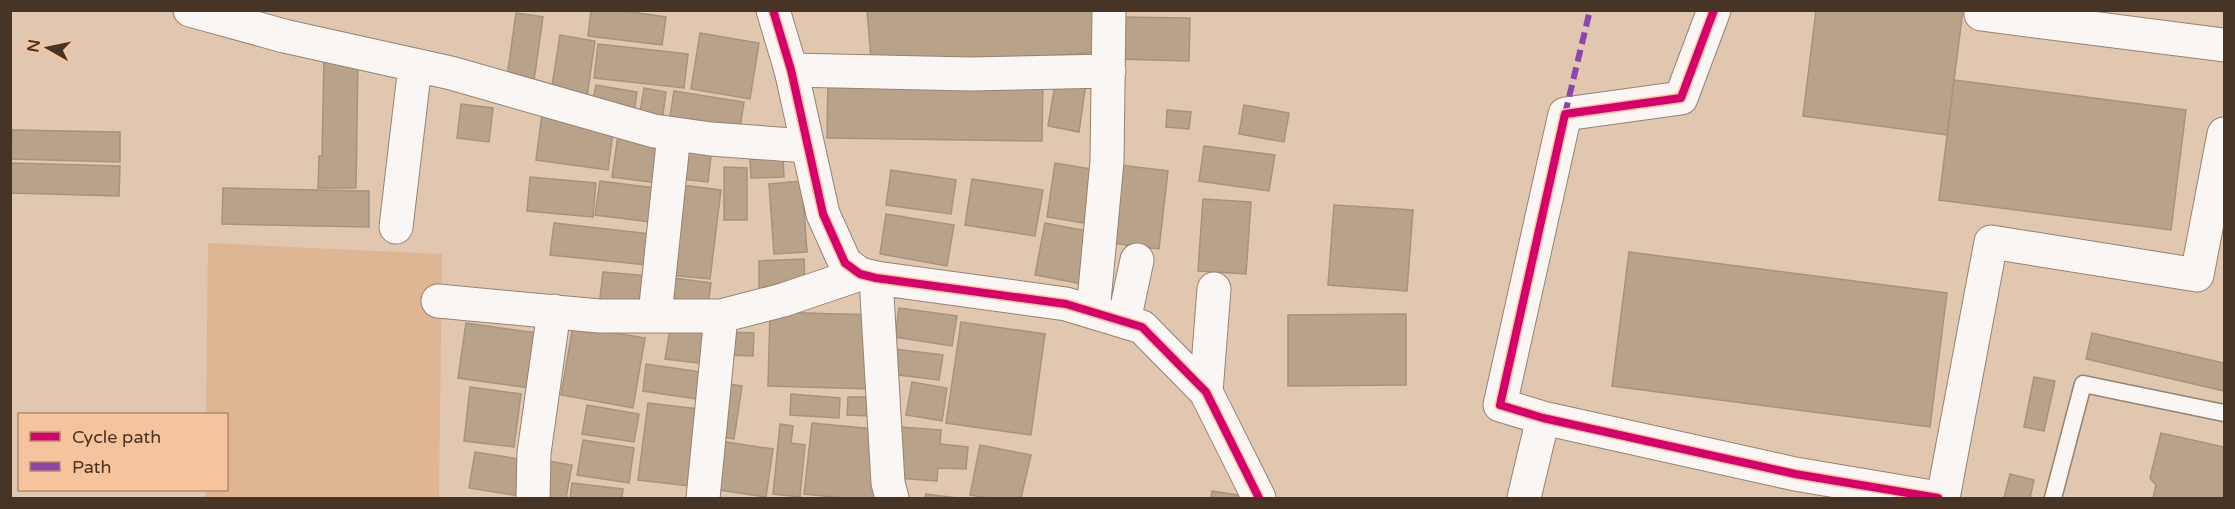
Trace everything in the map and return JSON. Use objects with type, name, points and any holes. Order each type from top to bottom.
[{"type":"street","points":[[190,10],[284,36],[451,73],[654,131],[711,139],[807,146]]},
{"type":"street","points":[[773,10],[791,70],[823,214],[845,263],[868,276],[1066,304],[1142,327],[1206,392],[1259,498]]},
{"type":"street","points":[[1093,312],[1107,161],[1109,10]]},
{"type":"street","points":[[1714,10],[1681,98],[1565,114],[1500,405],[1792,486],[1938,498]]},
{"type":"street","points":[[1982,10],[1981,14],[2224,45]]},
{"type":"street","points":[[396,227],[415,66]]},
{"type":"street","points":[[791,70],[970,74],[1109,71]]},
{"type":"street","points":[[655,315],[674,134]]},
{"type":"street","points":[[1943,498],[1991,242],[2197,275],[2224,134]]},
{"type":"street","points":[[1124,321],[1137,260]]},
{"type":"street","points":[[438,302],[599,316],[722,316],[868,276]]},
{"type":"street","points":[[868,276],[888,483],[892,498]]},
{"type":"street","points":[[1206,392],[1214,289]]},
{"type":"street","points":[[533,498],[534,453],[554,311]]},
{"type":"street","points":[[704,498],[722,316]]},
{"type":"street","points":[[1524,498],[1543,418]]},
{"type":"lane","points":[[2053,498],[2083,384],[2224,413]]},
{"type":"shaded area","points":[[208,243],[442,254],[439,498],[205,498],[205,491],[228,491],[228,413],[206,413]]},
{"type":"building","points":[[591,10],[617,10],[666,17],[662,45],[588,36]]},
{"type":"building","points":[[867,10],[1096,10],[1099,52],[872,70]]},
{"type":"building","points":[[1816,10],[1963,10],[1947,135],[1803,116]]},
{"type":"building","points":[[516,13],[543,17],[534,81],[507,77]]},
{"type":"building","points":[[1118,17],[1190,18],[1189,61],[1116,59]]},
{"type":"building","points":[[700,33],[759,43],[750,99],[691,89]]},
{"type":"building","points":[[560,35],[595,41],[587,97],[551,92]]},
{"type":"building","points":[[598,44],[688,54],[684,88],[594,78]]},
{"type":"building","points":[[324,56],[358,57],[356,188],[318,188],[319,156],[322,156]]},
{"type":"building","points":[[828,77],[1043,79],[1042,141],[827,138]]},
{"type":"building","points":[[1056,78],[1086,83],[1079,132],[1048,126]]},
{"type":"building","points":[[1954,80],[2186,110],[2171,230],[1939,200]]},
{"type":"building","points":[[596,85],[637,92],[634,112],[592,105]]},
{"type":"building","points":[[644,88],[666,92],[662,122],[639,118]]},
{"type":"building","points":[[674,91],[744,102],[739,134],[669,123]]},
{"type":"building","points":[[461,104],[493,108],[489,142],[457,138]]},
{"type":"building","points":[[1244,105],[1289,113],[1284,142],[1239,134]]},
{"type":"building","points":[[1167,110],[1191,112],[1189,129],[1166,127]]},
{"type":"building","points":[[542,114],[614,124],[608,170],[536,160]]},
{"type":"building","points":[[12,130],[120,132],[120,162],[11,159]]},
{"type":"building","points":[[618,135],[663,141],[657,183],[612,177]]},
{"type":"building","points":[[676,143],[712,147],[708,182],[672,178]]},
{"type":"building","points":[[1204,146],[1275,155],[1269,191],[1199,181]]},
{"type":"building","points":[[783,158],[784,177],[751,178],[750,159]]},
{"type":"building","points":[[10,163],[120,166],[119,196],[10,193]]},
{"type":"building","points":[[1055,163],[1104,171],[1095,225],[1047,217]]},
{"type":"building","points":[[1120,165],[1168,171],[1159,249],[1111,243]]},
{"type":"building","points":[[724,167],[747,168],[747,220],[724,220]]},
{"type":"building","points":[[891,170],[956,180],[951,214],[886,205]]},
{"type":"building","points":[[530,177],[596,183],[593,217],[527,211]]},
{"type":"building","points":[[972,179],[1043,190],[1035,236],[965,225]]},
{"type":"building","points":[[600,181],[655,188],[650,222],[595,215]]},
{"type":"building","points":[[802,181],[807,252],[774,254],[769,184]]},
{"type":"building","points":[[681,185],[721,190],[710,279],[670,275]]},
{"type":"building","points":[[223,188],[369,191],[369,227],[222,224]]},
{"type":"building","points":[[1203,199],[1251,202],[1246,274],[1198,271]]},
{"type":"building","points":[[1334,205],[1413,210],[1407,291],[1328,285]]},
{"type":"building","points":[[886,214],[954,225],[947,266],[880,254]]},
{"type":"building","points":[[554,223],[650,234],[647,265],[550,255]]},
{"type":"building","points":[[1045,223],[1098,233],[1088,285],[1035,275]]},
{"type":"building","points":[[1629,252],[1947,293],[1930,427],[1612,386]]},
{"type":"building","points":[[804,259],[805,289],[759,291],[759,261]]},
{"type":"building","points":[[603,272],[649,276],[646,312],[599,307]]},
{"type":"building","points":[[666,277],[711,283],[707,312],[663,307]]},
{"type":"building","points":[[899,308],[957,316],[952,346],[895,337]]},
{"type":"building","points":[[770,312],[874,315],[872,389],[768,386]]},
{"type":"building","points":[[1406,314],[1406,385],[1288,386],[1288,315]]},
{"type":"building","points":[[961,322],[1045,334],[1031,435],[946,423]]},
{"type":"building","points":[[466,323],[537,333],[529,388],[458,378]]},
{"type":"building","points":[[671,323],[711,329],[706,364],[665,359]]},
{"type":"building","points":[[573,326],[645,338],[633,408],[561,395]]},
{"type":"building","points":[[729,332],[754,333],[753,356],[728,355]]},
{"type":"building","points":[[2092,333],[2224,363],[2224,391],[2086,359]]},
{"type":"building","points":[[894,349],[943,355],[939,380],[890,374]]},
{"type":"building","points":[[646,364],[707,373],[703,400],[643,391]]},
{"type":"building","points":[[2034,377],[2055,381],[2044,431],[2024,427]]},
{"type":"building","points":[[912,382],[947,388],[942,421],[906,415]]},
{"type":"building","points":[[729,384],[742,386],[734,439],[721,437]]},
{"type":"building","points":[[470,387],[521,394],[514,447],[464,441]]},
{"type":"building","points":[[791,394],[840,398],[839,418],[790,415]]},
{"type":"building","points":[[848,397],[871,397],[870,416],[847,415]]},
{"type":"building","points":[[648,403],[707,410],[698,487],[638,480]]},
{"type":"building","points":[[587,405],[639,414],[634,442],[582,434]]},
{"type":"building","points":[[812,423],[884,430],[877,498],[844,498],[804,494]]},
{"type":"building","points":[[780,424],[793,426],[791,443],[805,445],[800,497],[773,494]]},
{"type":"building","points":[[900,427],[941,430],[940,444],[968,447],[966,469],[938,468],[937,481],[896,478]]},
{"type":"building","points":[[2161,433],[2224,447],[2224,498],[2153,498],[2156,485],[2150,478]]},
{"type":"building","points":[[583,440],[634,448],[629,483],[577,475]]},
{"type":"building","points":[[720,441],[773,449],[766,497],[713,489]]},
{"type":"building","points":[[980,445],[1031,455],[1021,498],[988,498],[970,495]]},
{"type":"building","points":[[475,452],[525,460],[520,496],[469,488]]},
{"type":"building","points":[[543,460],[572,465],[566,498],[536,498]]},
{"type":"building","points":[[2010,474],[2034,480],[2030,498],[2004,498]]},
{"type":"building","points":[[572,483],[623,489],[622,498],[570,498]]},
{"type":"building","points":[[1212,491],[1257,498],[1211,498]]},
{"type":"building","points":[[926,494],[957,498],[925,498]]},
{"type":"marked path","points":[[1565,114],[1590,10]]},
{"type":"cycle path","points":[[773,10],[791,70],[823,214],[845,263],[860,274],[876,278],[1066,304],[1142,327],[1206,392],[1259,498]]},
{"type":"cycle path","points":[[1714,10],[1681,98],[1565,114],[1500,405],[1543,418],[1795,474],[1938,498]]}]
